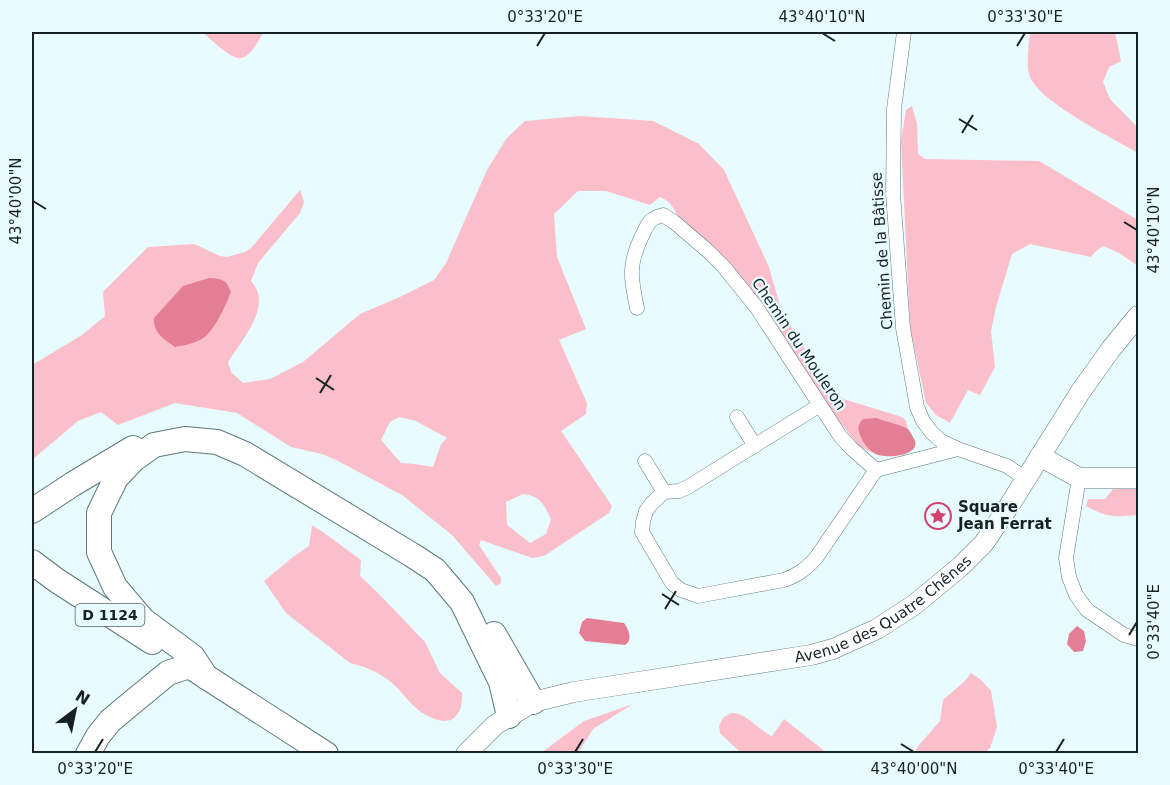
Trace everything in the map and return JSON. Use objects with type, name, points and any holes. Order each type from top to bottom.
[{"type":"highway","points":[[32,511],[155,435],[182,426],[210,428],[244,438],[431,554],[454,574],[474,599],[533,702]]},
{"type":"highway","points":[[88,753],[110,722],[168,673],[198,672],[193,657],[143,620],[122,596],[115,587],[99,552],[99,513],[116,478],[133,460],[154,445],[185,439],[217,442],[246,454],[435,570],[462,602],[501,682],[509,717]]},
{"type":"highway","name":"D 1124","points":[[32,562],[100,609],[326,753]]},
{"type":"street","name":"Chemin de la Bâtisse","points":[[904,32],[894,109],[893,146],[893,194],[903,328],[916,407],[932,433],[958,450]]},
{"type":"street","name":"Chemin du Mouleron","points":[[637,308],[632,283],[634,252],[647,225],[654,217],[663,216],[682,229],[724,267],[757,308],[846,442],[876,470]]},
{"type":"street","name":"Avenue des Quatre Chênes","points":[[466,753],[495,725],[533,702],[574,692],[811,655],[858,639],[914,605],[960,567],[984,543],[1081,391],[1138,316]]},
{"type":"street","points":[[820,405],[688,487],[679,491],[664,492],[652,502],[646,511],[642,532],[672,582],[681,590],[698,596],[796,576],[816,558],[876,470],[958,450],[1007,466],[1026,479]]},
{"type":"street","points":[[737,417],[755,446]]},
{"type":"street","points":[[1040,456],[1079,478],[1138,478]]},
{"type":"street","points":[[645,461],[664,492]]},
{"type":"street","points":[[1079,478],[1066,558],[1069,577],[1076,595],[1087,610],[1124,635],[1138,639]]},
{"type":"shaded area","points":[[202,32],[264,32],[246,56],[238,58],[227,53]]},
{"type":"shaded area","points":[[1030,32],[1115,32],[1121,61],[1109,67],[1103,82],[1110,99],[1138,128],[1138,153],[1060,107],[1035,85],[1028,69]]},
{"type":"shaded area","points":[[912,106],[917,124],[918,154],[925,159],[1039,161],[1138,220],[1138,266],[1119,253],[1103,246],[1091,257],[1030,244],[1012,254],[991,331],[995,367],[980,395],[968,390],[950,423],[936,415],[926,403],[910,326],[901,141],[906,110]]},
{"type":"shaded area","points":[[580,116],[653,121],[699,144],[724,170],[769,267],[781,310],[827,385],[843,399],[902,417],[908,429],[877,418],[864,443],[875,454],[859,446],[667,201],[660,197],[650,205],[606,191],[578,191],[554,214],[557,257],[586,329],[559,340],[587,403],[586,414],[561,431],[612,506],[609,513],[544,556],[532,558],[481,540],[479,545],[501,578],[501,583],[496,586],[452,535],[402,495],[336,460],[322,454],[291,447],[237,413],[175,403],[118,425],[101,412],[78,421],[32,460],[32,365],[82,335],[105,316],[103,292],[148,247],[194,244],[227,257],[245,252],[251,248],[300,190],[304,202],[300,213],[258,263],[251,281],[257,291],[259,301],[257,312],[253,323],[228,362],[231,372],[243,383],[270,379],[303,362],[360,314],[434,280],[446,263],[487,170],[506,139],[525,121]],"holes":[[[399,417],[416,421],[447,438],[441,444],[433,467],[401,463],[381,440],[390,422]],[[523,494],[541,502],[551,519],[546,534],[530,543],[507,525],[506,502]]]},
{"type":"shaded area","points":[[209,278],[223,281],[231,292],[224,309],[204,338],[175,347],[157,332],[154,318],[183,286]]},
{"type":"shaded area","points":[[877,418],[908,429],[915,443],[914,448],[902,455],[894,456],[879,455],[870,450],[863,441],[859,426],[863,419]]},
{"type":"shaded area","points":[[1113,489],[1138,489],[1138,515],[1111,516],[1086,506],[1088,499],[1105,499]]},
{"type":"shaded area","points":[[312,525],[361,560],[360,576],[425,642],[440,673],[462,693],[460,710],[454,718],[442,721],[421,712],[387,679],[369,669],[350,663],[286,613],[264,581],[309,546]]},
{"type":"shaded area","points":[[587,618],[624,623],[630,638],[625,645],[585,641],[579,633],[582,622]]},
{"type":"shaded area","points":[[1077,626],[1084,631],[1086,641],[1083,651],[1074,652],[1067,644],[1069,634]]},
{"type":"shaded area","points":[[971,673],[991,691],[997,727],[990,748],[984,753],[914,753],[940,721],[943,700]]},
{"type":"shaded area","points":[[633,704],[593,729],[578,753],[541,753],[584,721]]},
{"type":"shaded area","points":[[731,713],[742,715],[772,736],[784,719],[827,753],[741,753],[720,733],[719,726],[723,718]]},
{"type":"place","name":"Square Jean Ferrat","points":[[938,516]]}]
